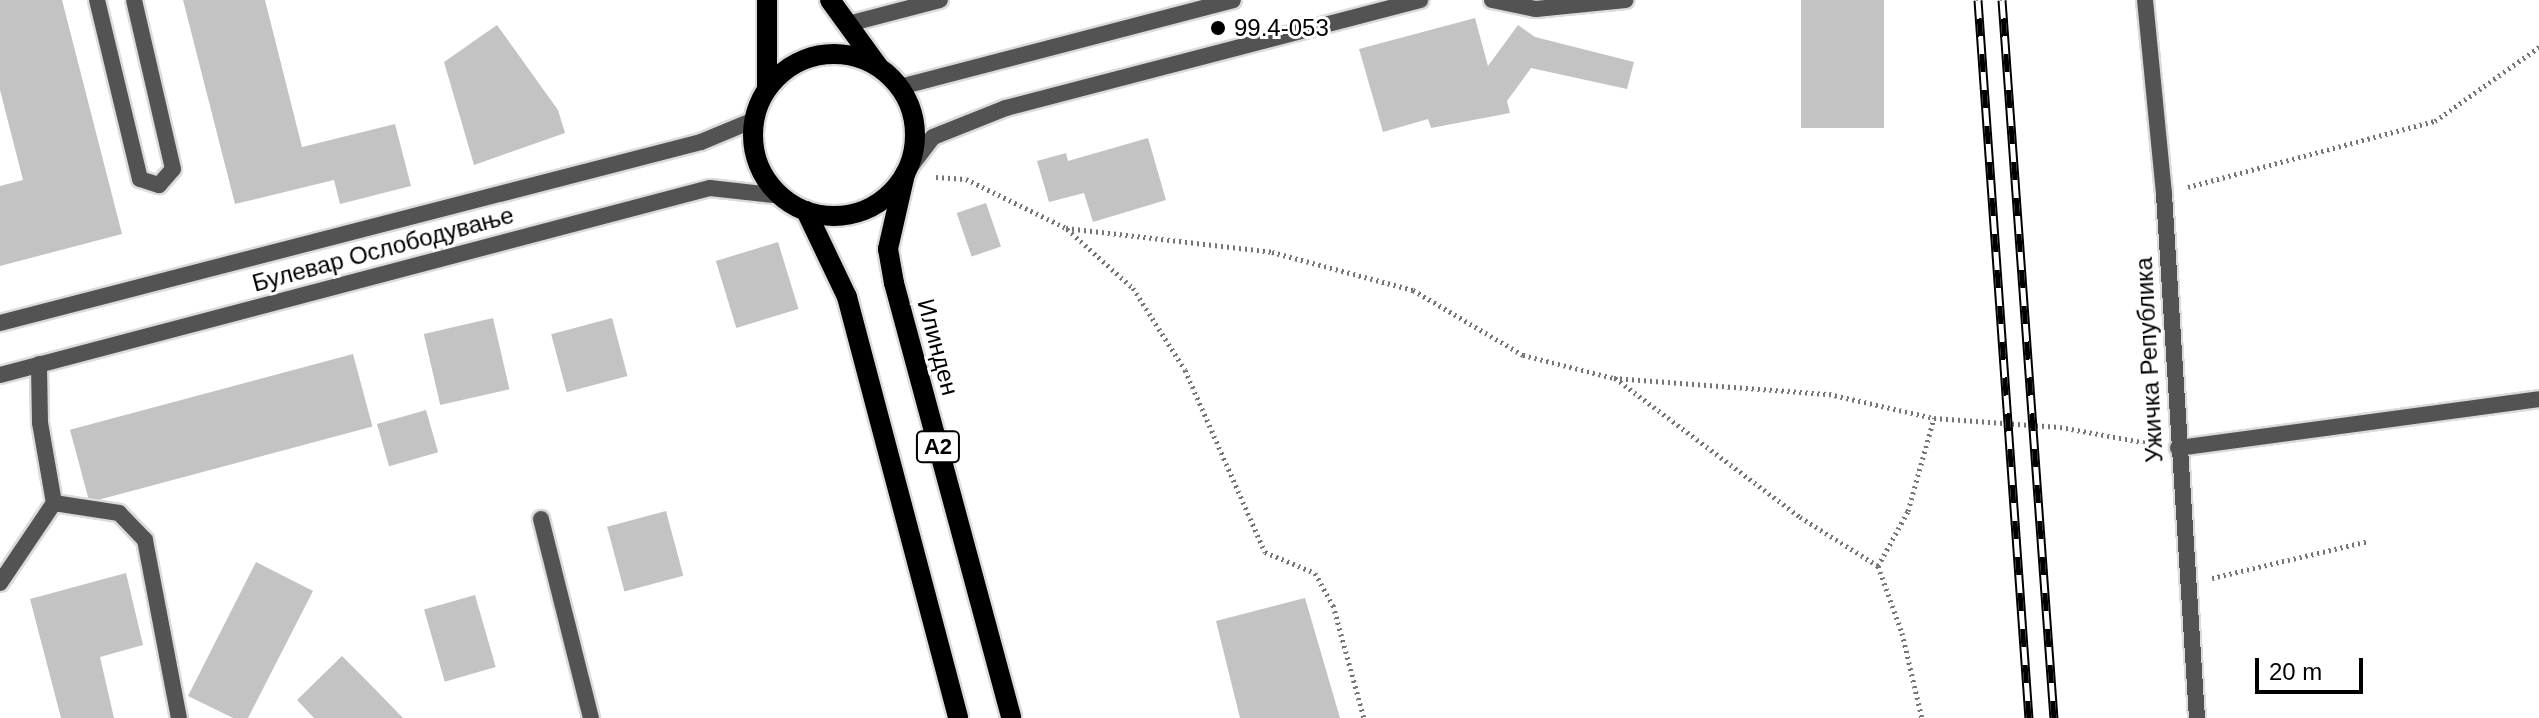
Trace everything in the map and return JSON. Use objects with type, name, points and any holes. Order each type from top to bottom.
[{"type":"main road","points":[[767,0],[767,88],[754,120],[757,162],[781,196],[806,211],[828,216],[873,206],[905,174]]},
{"type":"main road","points":[[830,0],[878,66],[900,87]]},
{"type":"main road","points":[[767,88],[806,58],[831,54],[878,66]]},
{"type":"main road","name":"Илинден","points":[[900,87],[915,139],[888,249],[894,283],[1011,718]]},
{"type":"main road","name":"A2","points":[[806,211],[847,297],[958,718]]},
{"type":"street","points":[[97,0],[140,179],[159,185],[173,169],[134,0]]},
{"type":"street","points":[[848,24],[940,0]]},
{"type":"street","points":[[900,87],[1044,55],[1233,0]]},
{"type":"street","points":[[905,174],[933,137],[1006,108],[1420,0]]},
{"type":"street","points":[[1492,0],[1536,9],[1626,0]]},
{"type":"street","name":"Ужичка Република","points":[[2145,0],[2164,194],[2197,718]]},
{"type":"street","name":"Булевар Ослободување","points":[[0,323],[701,142],[754,120]]},
{"type":"street","name":"Булевар Ослободување","points":[[0,375],[710,188],[781,196]]},
{"type":"street","points":[[0,583],[54,503],[40,423],[39,364]]},
{"type":"street","points":[[2178,448],[2539,399]]},
{"type":"street","points":[[54,503],[119,513],[145,540],[179,718]]},
{"type":"street","points":[[541,519],[591,718]]},
{"type":"path","points":[[2164,194],[2435,121],[2539,47]]},
{"type":"path","points":[[905,174],[966,179],[1066,228],[1133,288],[1185,370],[1265,552],[1315,573],[1333,605],[1364,718]]},
{"type":"path","points":[[1066,228],[1272,252],[1371,278],[1413,290],[1523,355],[1614,378],[1829,394],[1934,418],[2060,427],[2178,448]]},
{"type":"path","points":[[1614,378],[1800,517],[1878,566],[1902,633],[1922,718]]},
{"type":"path","points":[[1878,566],[1908,511],[1934,418]]},
{"type":"path","points":[[2188,584],[2368,541]]},
{"type":"building","points":[[0,0],[62,0],[122,234],[0,266],[0,186],[23,180],[0,90]]},
{"type":"building","points":[[183,0],[265,0],[302,147],[395,124],[411,186],[340,204],[334,180],[235,204]]},
{"type":"building","points":[[1801,0],[1884,0],[1884,128],[1801,128]]},
{"type":"building","points":[[1475,18],[1488,66],[1518,25],[1535,37],[1634,62],[1627,89],[1531,68],[1507,101],[1510,113],[1431,128],[1428,119],[1383,132],[1359,49]]},
{"type":"building","points":[[497,25],[558,110],[565,133],[474,165],[444,62]]},
{"type":"building","points":[[1148,138],[1166,200],[1093,222],[1084,193],[1049,202],[1037,161],[1066,153],[1068,161]]},
{"type":"building","points":[[986,203],[1001,246],[972,257],[957,213]]},
{"type":"building","points":[[778,242],[798,309],[736,328],[716,261]]},
{"type":"building","points":[[493,318],[509,389],[440,405],[424,334]]},
{"type":"building","points":[[612,318],[628,376],[567,392],[551,334]]},
{"type":"building","points":[[353,354],[372,426],[89,502],[70,430]]},
{"type":"building","points":[[426,410],[438,452],[389,466],[377,424]]},
{"type":"building","points":[[666,511],[683,576],[624,592],[607,527]]},
{"type":"building","points":[[256,562],[313,591],[248,718],[233,718],[188,696]]},
{"type":"building","points":[[126,573],[143,645],[100,657],[114,718],[61,718],[30,599]]},
{"type":"building","points":[[475,595],[496,667],[445,682],[424,610]]},
{"type":"building","points":[[1305,598],[1340,718],[1240,718],[1216,621]]},
{"type":"building","points":[[342,656],[403,718],[314,718],[297,700]]},
{"type":"railway","points":[[1978,0],[2029,718]]},
{"type":"railway","points":[[2002,0],[2054,718]]},
{"type":"place","name":"99.4-053","points":[[1218,28]]}]
